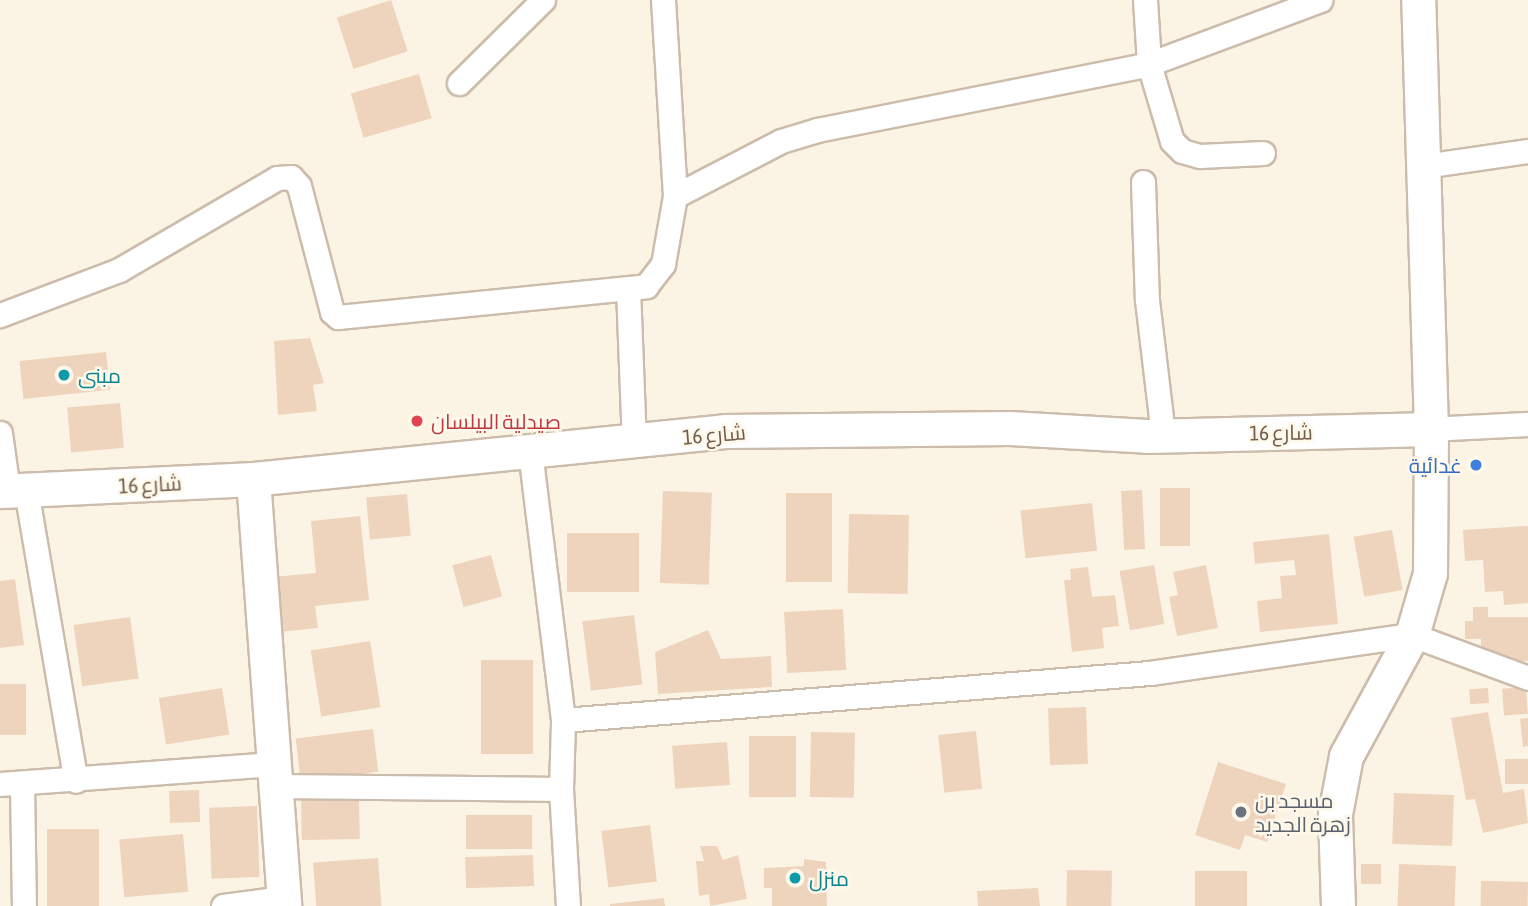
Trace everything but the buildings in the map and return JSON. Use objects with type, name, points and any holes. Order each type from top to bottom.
[{"type":"street","points":[[460,83],[543,0]]},
{"type":"street","points":[[0,315],[119,270],[277,178],[291,177],[299,186],[332,312],[338,317],[646,286],[657,276],[675,196],[663,0]]},
{"type":"street","points":[[1145,0],[1149,64],[1172,141],[1182,151],[1200,156],[1263,153]]},
{"type":"street","points":[[675,196],[780,141],[817,130],[1149,64],[1320,0]]},
{"type":"street","points":[[1338,906],[1335,814],[1346,755],[1412,635],[1430,573],[1431,429],[1418,0]]},
{"type":"street","points":[[1424,166],[1528,151]]},
{"type":"street","points":[[1143,182],[1147,300],[1163,435]]},
{"type":"street","points":[[628,288],[634,442]]},
{"type":"street","points":[[1431,429],[1528,424]]},
{"type":"street","name":"شارع 16","points":[[11,490],[253,479],[726,431],[846,427],[1163,435],[1431,429]]},
{"type":"street","points":[[0,433],[76,781]]},
{"type":"street","points":[[530,451],[563,720],[561,789],[568,906]]},
{"type":"street","points":[[223,906],[284,902],[253,479]]},
{"type":"street","points":[[563,720],[1150,673],[1412,635],[1528,678]]},
{"type":"street","points":[[24,906],[11,783],[274,775],[561,789]]},
{"type":"place","name":"مبنى","points":[[64,375]]},
{"type":"place","name":"صيدلية البيلسان","points":[[417,421]]},
{"type":"place","name":"غدائية","points":[[1476,465]]},
{"type":"place","name":"مسجد بن زهرة الجديد","points":[[1241,812]]},
{"type":"place","name":"منزل","points":[[795,878]]}]
